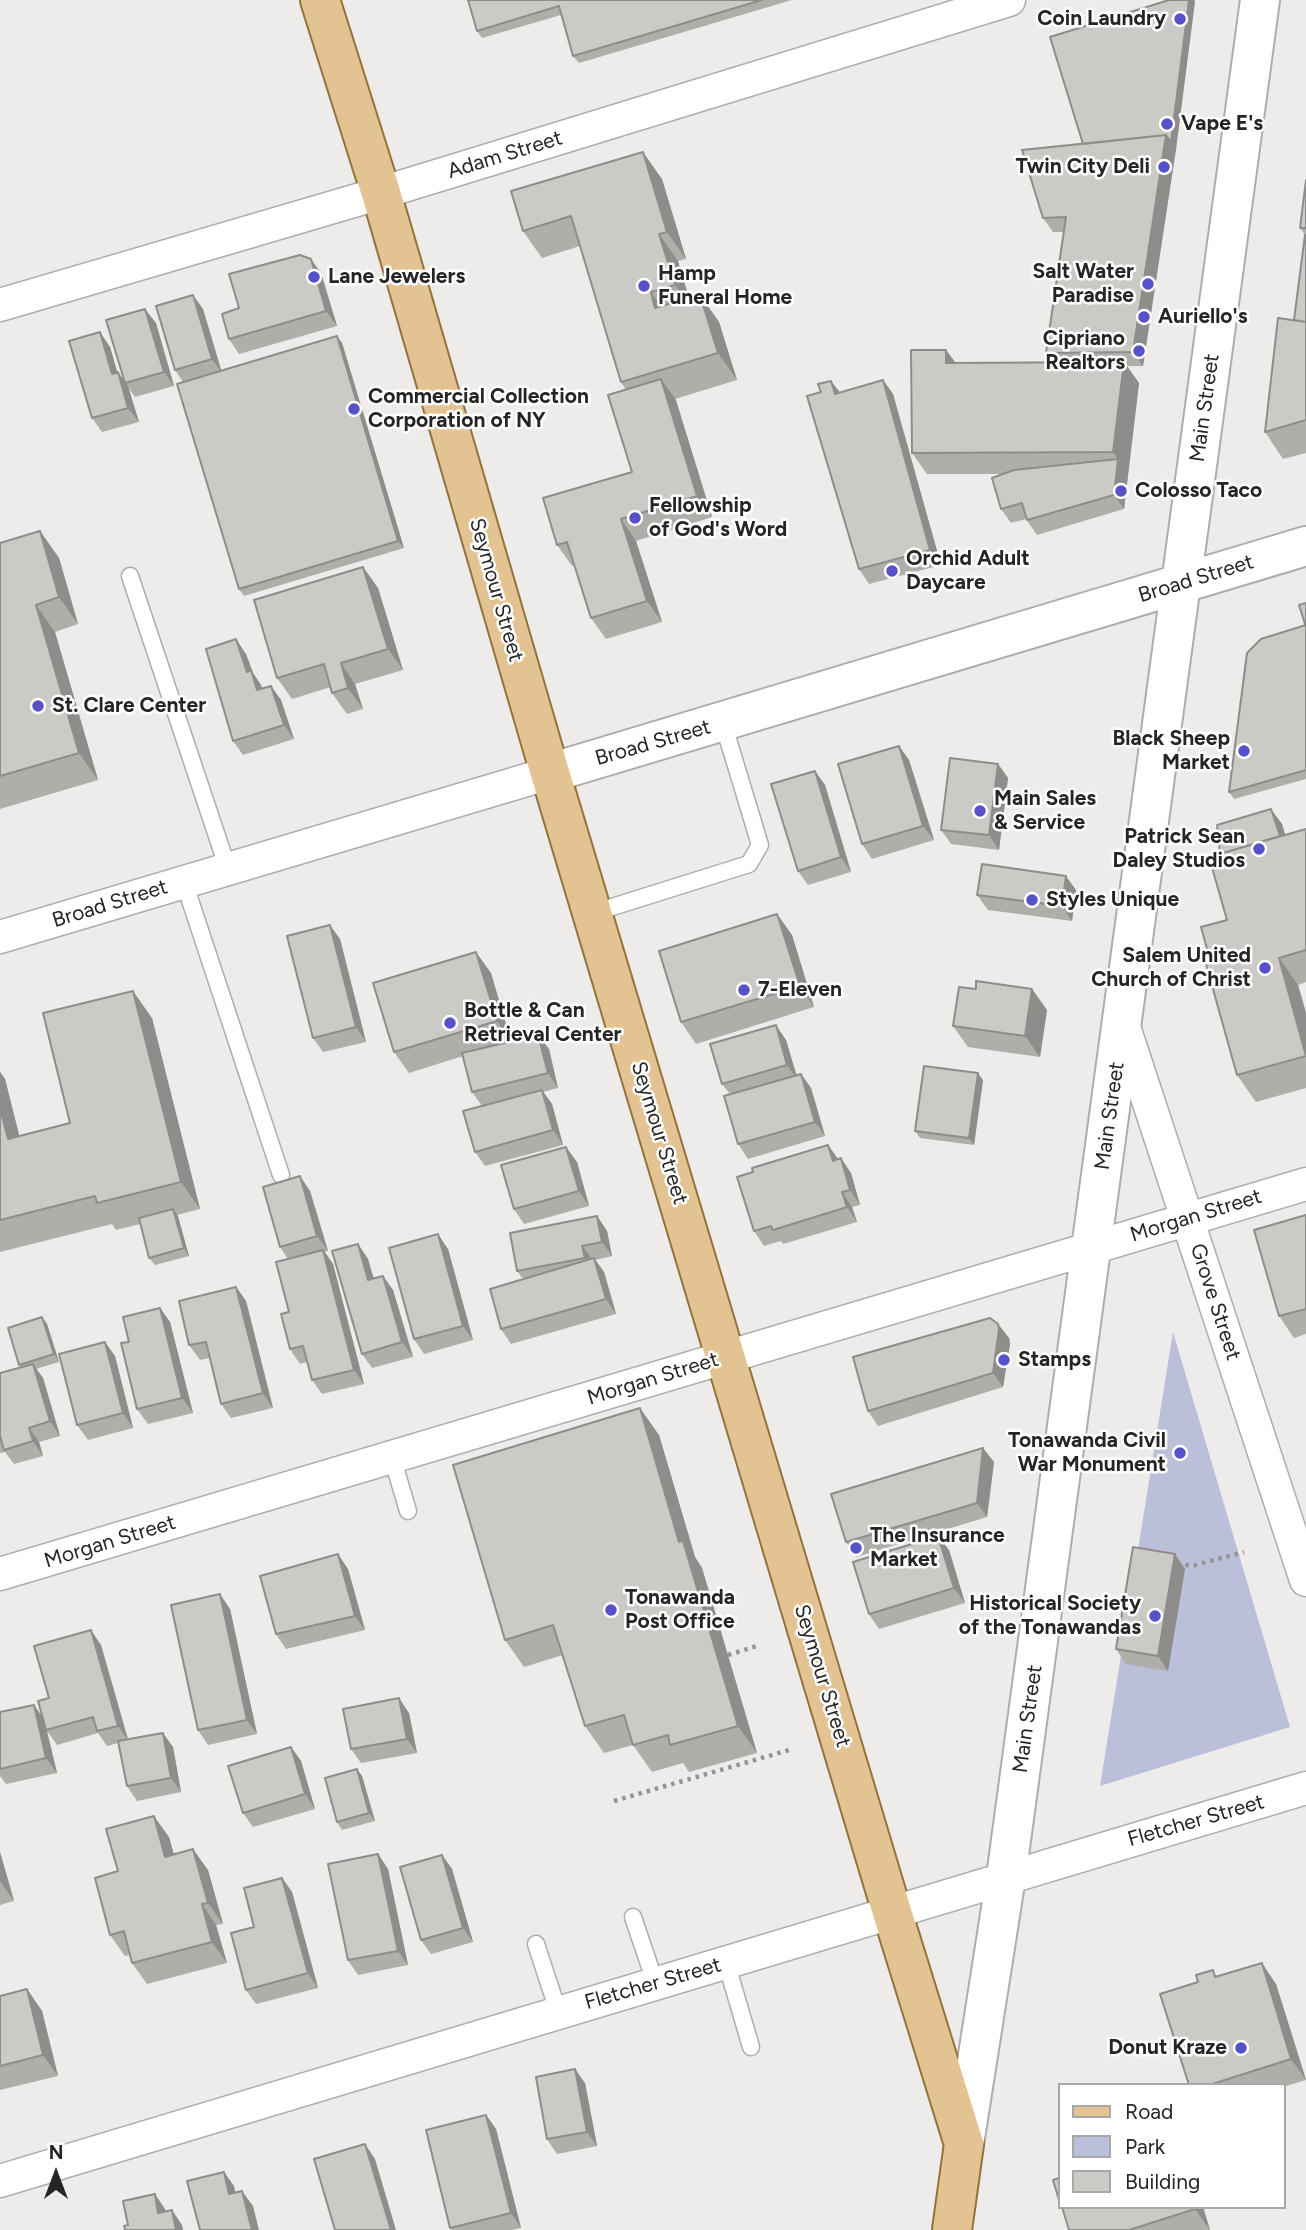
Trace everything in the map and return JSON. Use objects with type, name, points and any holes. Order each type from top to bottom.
[{"type":"main road","name":"Seymour Street","points":[[320,0],[381,193],[550,772],[964,2144]]},
{"type":"main road","name":"Main Street","points":[[952,2230],[964,2144]]},
{"type":"street","name":"Main Street","points":[[964,2144],[1006,1877],[1093,1247],[1260,0]]},
{"type":"street","name":"Adam Street","points":[[0,305],[381,193],[1000,1]]},
{"type":"street","name":"Broad Street","points":[[0,937],[550,772],[723,723],[1182,581],[1306,546]]},
{"type":"street","name":"Grove Street","points":[[1123,1024],[1306,1580]]},
{"type":"street","name":"Morgan Street","points":[[0,1574],[1306,1184]]},
{"type":"street","name":"Fletcher Street","points":[[0,2181],[1306,1788]]},
{"type":"lane","points":[[130,576],[228,869]]},
{"type":"lane","points":[[593,913],[749,864],[760,845],[723,723]]},
{"type":"lane","points":[[184,883],[281,1175]]},
{"type":"lane","points":[[392,1457],[408,1511]]},
{"type":"lane","points":[[634,1917],[655,1982]]},
{"type":"lane","points":[[536,1944],[558,2011]]},
{"type":"lane","points":[[726,1962],[751,2047]]},
{"type":"path","points":[[1168,1562],[1192,1566],[1244,1552]]},
{"type":"path","points":[[728,1655],[757,1646]]},
{"type":"path","points":[[614,1801],[789,1751]]},
{"type":"green space","points":[[1173,1332],[1290,1727],[1100,1786]]},
{"type":"building","points":[[468,0],[762,0],[573,56],[559,6],[477,31]]},
{"type":"building","points":[[1169,0],[1189,0],[1171,142],[1166,135],[1083,144],[1050,37]]},
{"type":"building","points":[[1166,135],[1133,352],[1046,353],[1066,217],[1043,218],[1022,150]]},
{"type":"building","name":"Hamp Funeral Home","points":[[643,152],[667,232],[659,234],[675,285],[651,292],[655,308],[700,295],[718,353],[621,382],[571,216],[523,231],[511,191]]},
{"type":"building","points":[[1306,180],[1306,228],[1300,228]]},
{"type":"building","points":[[1306,235],[1306,322],[1294,320]]},
{"type":"building","points":[[300,255],[311,259],[326,311],[229,339],[222,314],[239,308],[229,274]]},
{"type":"building","points":[[193,295],[212,359],[175,370],[156,306]]},
{"type":"building","points":[[145,309],[164,372],[125,383],[106,320]]},
{"type":"building","points":[[1278,318],[1306,322],[1306,420],[1265,432]]},
{"type":"building","points":[[100,332],[112,374],[118,372],[128,408],[92,418],[69,341]]},
{"type":"building","points":[[337,336],[398,541],[239,589],[177,384]]},
{"type":"building","points":[[911,350],[946,350],[946,363],[1124,362],[1113,452],[912,453]]},
{"type":"building","name":"Fellowship of God's Word","points":[[661,379],[697,496],[621,519],[647,601],[591,618],[567,542],[557,545],[543,498],[632,472],[608,395]]},
{"type":"building","points":[[883,380],[930,550],[859,569],[807,396],[821,392],[818,384],[831,381],[835,394]]},
{"type":"building","points":[[1118,459],[1114,495],[1027,520],[1022,503],[1001,509],[992,478],[1014,470]]},
{"type":"building","name":"St. Clare Center","points":[[40,531],[59,597],[36,605],[79,753],[0,776],[0,543]]},
{"type":"building","points":[[363,567],[388,649],[341,663],[348,688],[332,693],[324,664],[277,678],[254,600]]},
{"type":"building","points":[[1306,603],[1306,627],[1299,605]]},
{"type":"building","points":[[1306,625],[1306,770],[1229,792],[1247,653],[1261,639]]},
{"type":"building","points":[[236,639],[247,672],[251,670],[257,690],[271,686],[284,725],[233,741],[206,649]]},
{"type":"building","points":[[899,746],[923,826],[862,844],[838,764]]},
{"type":"building","name":"Main Sales & Service","points":[[950,758],[998,764],[989,835],[941,830]]},
{"type":"building","points":[[815,771],[841,857],[798,871],[771,784]]},
{"type":"building","points":[[1271,809],[1280,836],[1220,854],[1217,825]]},
{"type":"building","name":"Salem United Church of Christ","points":[[1306,829],[1306,950],[1279,958],[1306,1056],[1237,1075],[1206,964],[1211,963],[1201,927],[1227,920],[1209,857]]},
{"type":"building","points":[[982,864],[1066,876],[1062,906],[977,895]]},
{"type":"building","name":"7-Eleven","points":[[777,914],[800,986],[681,1022],[659,951]]},
{"type":"building","points":[[330,925],[356,1027],[313,1038],[287,936]]},
{"type":"building","name":"Bottle & Can Retrieval Center","points":[[476,952],[497,1021],[394,1052],[373,983]]},
{"type":"building","points":[[976,981],[1032,989],[1025,1036],[953,1026],[959,987],[976,989]]},
{"type":"building","points":[[133,991],[181,1182],[97,1203],[95,1196],[0,1220],[0,1108],[8,1139],[70,1123],[43,1013]]},
{"type":"building","points":[[776,1025],[787,1065],[722,1084],[710,1044]]},
{"type":"building","points":[[538,1035],[548,1073],[472,1092],[462,1053]]},
{"type":"building","points":[[924,1066],[978,1073],[969,1138],[915,1131]]},
{"type":"building","points":[[801,1074],[815,1122],[738,1144],[724,1096]]},
{"type":"building","points":[[542,1090],[553,1130],[475,1152],[463,1111]]},
{"type":"building","points":[[828,1145],[833,1161],[841,1158],[850,1190],[842,1192],[847,1207],[773,1230],[771,1226],[754,1231],[737,1177],[753,1172],[752,1168]]},
{"type":"building","points":[[566,1147],[579,1191],[514,1209],[501,1165]]},
{"type":"building","points":[[300,1176],[317,1236],[280,1247],[263,1187]]},
{"type":"building","points":[[173,1209],[184,1248],[149,1258],[139,1218]]},
{"type":"building","points":[[1306,1215],[1306,1309],[1279,1316],[1254,1230]]},
{"type":"building","points":[[597,1216],[602,1242],[582,1246],[585,1258],[517,1271],[510,1233]]},
{"type":"building","points":[[438,1234],[463,1326],[414,1339],[389,1248]]},
{"type":"building","points":[[358,1244],[368,1280],[383,1276],[402,1342],[362,1354],[332,1251]]},
{"type":"building","points":[[323,1250],[354,1370],[312,1380],[303,1346],[290,1349],[281,1314],[289,1312],[276,1262]]},
{"type":"building","points":[[594,1258],[606,1299],[501,1329],[490,1289]]},
{"type":"building","points":[[236,1287],[263,1393],[221,1404],[206,1342],[189,1345],[179,1301]]},
{"type":"building","points":[[160,1308],[182,1398],[137,1409],[121,1343],[129,1342],[123,1317]]},
{"type":"building","points":[[42,1317],[54,1354],[19,1365],[8,1328]]},
{"type":"building","points":[[990,1318],[998,1324],[999,1329],[993,1373],[868,1411],[853,1357]]},
{"type":"building","points":[[105,1342],[123,1413],[77,1425],[59,1354]]},
{"type":"building","points":[[33,1364],[50,1421],[29,1428],[33,1441],[4,1450],[0,1436],[0,1373]]},
{"type":"building","name":"Tonawanda Post Office","points":[[640,1408],[679,1542],[683,1541],[738,1726],[670,1745],[668,1735],[633,1745],[624,1715],[585,1726],[553,1625],[505,1640],[453,1465]]},
{"type":"building","points":[[983,1448],[977,1503],[846,1542],[831,1494]]},
{"type":"building","points":[[938,1536],[954,1588],[869,1614],[853,1562]]},
{"type":"building","name":"Historical Society of the Tonawandas","points":[[1133,1547],[1175,1554],[1158,1656],[1116,1649]]},
{"type":"building","points":[[338,1554],[355,1616],[276,1634],[260,1576]]},
{"type":"building","points":[[220,1594],[247,1720],[198,1730],[171,1605]]},
{"type":"building","points":[[91,1630],[118,1726],[97,1731],[93,1717],[46,1730],[38,1701],[49,1698],[34,1646]]},
{"type":"building","points":[[399,1698],[407,1739],[351,1749],[343,1709]]},
{"type":"building","points":[[34,1705],[46,1758],[0,1769],[0,1712]]},
{"type":"building","points":[[163,1733],[171,1778],[127,1786],[118,1741]]},
{"type":"building","points":[[291,1747],[305,1794],[243,1813],[228,1766]]},
{"type":"building","points":[[357,1769],[369,1813],[337,1822],[325,1778]]},
{"type":"building","points":[[154,1816],[165,1857],[193,1849],[208,1903],[202,1904],[212,1942],[132,1963],[124,1931],[110,1935],[95,1878],[118,1871],[106,1829]]},
{"type":"building","points":[[378,1854],[398,1951],[348,1960],[328,1864]]},
{"type":"building","points":[[442,1855],[463,1928],[421,1940],[400,1867]]},
{"type":"building","points":[[282,1878],[308,1973],[246,1990],[231,1933],[254,1927],[244,1888]]},
{"type":"building","name":"Donut Kraze","points":[[1262,1963],[1291,2059],[1215,2083],[1188,2083],[1160,1994],[1198,1982],[1196,1975],[1213,1970],[1215,1977]]},
{"type":"building","points":[[27,1989],[43,2055],[0,2066],[0,1996]]},
{"type":"building","points":[[575,2069],[587,2132],[547,2139],[536,2077]]},
{"type":"building","points":[[486,2115],[511,2213],[450,2228],[426,2130]]},
{"type":"building","points":[[365,2144],[391,2230],[335,2230],[314,2159]]},
{"type":"building","points":[[224,2172],[229,2194],[242,2191],[252,2230],[200,2230],[187,2181]]},
{"type":"building","points":[[1058,2178],[1058,2197],[1053,2180]]},
{"type":"building","points":[[155,2194],[158,2213],[172,2210],[176,2230],[125,2230],[124,2226],[128,2225],[123,2201]]},
{"type":"building","points":[[1063,2209],[1195,2209],[1129,2230],[1069,2230]]},
{"type":"place","name":"Coin Laundry","points":[[1180,19]]},
{"type":"place","name":"Vape E's","points":[[1167,124]]},
{"type":"place","name":"Twin City Deli","points":[[1164,167]]},
{"type":"place","name":"Lane Jewelers","points":[[314,277]]},
{"type":"place","name":"Salt Water Paradise","points":[[1148,284]]},
{"type":"place","name":"Hamp Funeral Home","points":[[644,286]]},
{"type":"place","name":"Auriello's","points":[[1144,317]]},
{"type":"place","name":"Cipriano Realtors","points":[[1139,351]]},
{"type":"place","name":"Commercial Collection Corporation of NY","points":[[354,409]]},
{"type":"place","name":"Colosso Taco","points":[[1121,491]]},
{"type":"place","name":"Fellowship of God's Word","points":[[635,518]]},
{"type":"place","name":"Orchid Adult Daycare","points":[[892,571]]},
{"type":"place","name":"St. Clare Center","points":[[38,706]]},
{"type":"place","name":"Black Sheep Market","points":[[1244,751]]},
{"type":"place","name":"Main Sales & Service","points":[[980,811]]},
{"type":"place","name":"Patrick Sean Daley Studios","points":[[1259,849]]},
{"type":"place","name":"Styles Unique","points":[[1032,900]]},
{"type":"place","name":"Salem United Church of Christ","points":[[1265,968]]},
{"type":"place","name":"7-Eleven","points":[[744,990]]},
{"type":"place","name":"Bottle & Can Retrieval Center","points":[[450,1023]]},
{"type":"place","name":"Stamps","points":[[1004,1360]]},
{"type":"place","name":"Tonawanda Civil War Monument","points":[[1180,1453]]},
{"type":"place","name":"The Insurance Market","points":[[856,1548]]},
{"type":"place","name":"Tonawanda Post Office","points":[[611,1610]]},
{"type":"place","name":"Historical Society of the Tonawandas","points":[[1155,1616]]},
{"type":"place","name":"Donut Kraze","points":[[1241,2048]]}]
